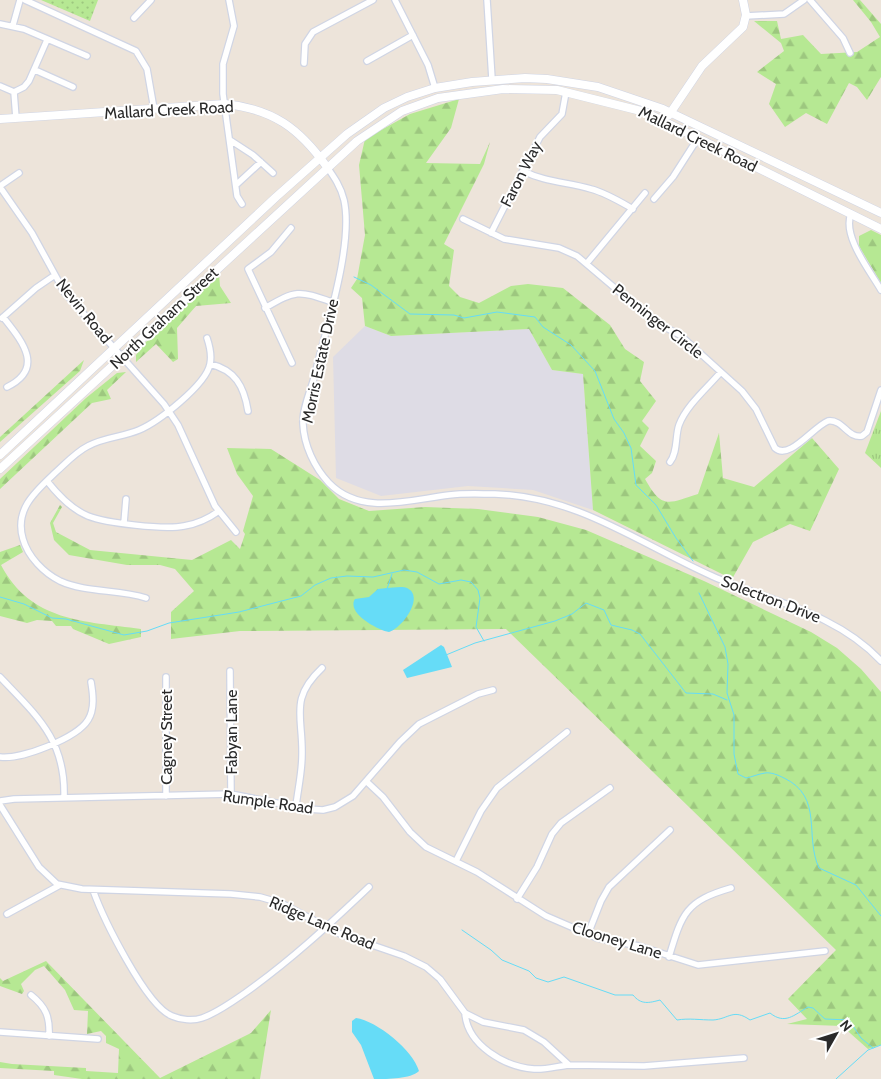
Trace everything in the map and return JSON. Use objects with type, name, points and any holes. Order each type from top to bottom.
[{"type":"main road","points":[[665,122],[702,66],[743,27],[746,16],[743,0]]},
{"type":"main road","name":"Mallard Creek Road","points":[[320,158],[356,127],[384,108],[407,97],[435,88],[492,79],[547,79],[574,82],[624,94],[671,112],[881,213]]},
{"type":"main road","name":"Mallard Creek Road","points":[[0,119],[225,104],[258,109],[274,116],[297,132],[327,167],[369,132],[416,105],[438,98],[486,90],[520,88],[566,92],[636,109],[881,229]]},
{"type":"main road","name":"North Graham Street","points":[[0,455],[320,158]]},
{"type":"main road","name":"North Graham Street","points":[[0,469],[327,167]]},
{"type":"street","points":[[13,25],[20,0]]},
{"type":"street","points":[[25,0],[136,51],[147,69],[154,109]]},
{"type":"street","points":[[134,18],[151,0]]},
{"type":"street","points":[[229,0],[234,26],[223,64],[225,104],[237,196],[242,204]]},
{"type":"street","points":[[304,63],[305,44],[313,32],[373,0]]},
{"type":"street","points":[[395,0],[428,65],[435,88]]},
{"type":"street","points":[[487,0],[492,79]]},
{"type":"street","points":[[746,16],[784,14],[804,0]]},
{"type":"street","points":[[810,0],[844,38],[850,53]]},
{"type":"street","points":[[0,24],[13,25],[87,56]]},
{"type":"street","points":[[367,61],[413,35]]},
{"type":"street","points":[[1,89],[14,92],[27,85],[47,40]]},
{"type":"street","points":[[35,70],[73,87]]},
{"type":"street","points":[[14,92],[16,118]]},
{"type":"street","name":"Faron Way","points":[[491,233],[540,137],[562,114],[566,92]]},
{"type":"street","points":[[654,199],[673,177],[698,138]]},
{"type":"street","points":[[230,140],[273,173]]},
{"type":"street","points":[[236,185],[261,162]]},
{"type":"street","name":"Morris Estate Drive","points":[[327,167],[341,191],[347,227],[342,263],[303,422],[310,457],[329,483],[352,498],[374,504],[389,504],[451,495],[496,494],[530,498],[571,507],[606,521],[707,574]]},
{"type":"street","points":[[523,171],[546,181],[589,188],[609,195],[633,209]]},
{"type":"street","points":[[0,186],[19,173]]},
{"type":"street","name":"Nevin Road","points":[[0,186],[32,233],[55,275],[74,304],[158,395],[168,410],[219,512],[236,532]]},
{"type":"street","points":[[587,263],[645,193]]},
{"type":"street","points":[[851,214],[848,223],[850,234],[881,290]]},
{"type":"street","name":"Penninger Circle","points":[[463,219],[512,242],[569,250],[587,263],[655,322],[680,335],[748,397],[775,448],[783,453],[823,422],[830,420],[840,422],[854,436],[862,436],[867,432],[881,390]]},
{"type":"street","points":[[291,228],[271,252],[248,269],[292,363]]},
{"type":"street","points":[[7,387],[21,378],[26,369],[27,358],[22,340],[1,318],[36,288],[55,275]]},
{"type":"street","points":[[265,308],[299,292],[332,302]]},
{"type":"street","points":[[146,598],[69,584],[54,578],[38,564],[24,543],[22,520],[25,508],[32,495],[85,448],[98,442],[137,431],[168,410],[202,380],[210,364],[210,350],[207,338]]},
{"type":"street","points":[[210,364],[229,371],[240,383],[248,411]]},
{"type":"street","points":[[670,462],[674,457],[677,432],[682,418],[720,373]]},
{"type":"street","points":[[47,481],[65,501],[87,516],[124,523],[180,527],[206,520],[219,512]]},
{"type":"street","points":[[124,523],[126,499]]},
{"type":"street","name":"Solectron Drive","points":[[707,574],[823,618],[857,639],[881,661]]},
{"type":"street","points":[[296,806],[302,756],[299,710],[307,686],[322,668]]},
{"type":"street","name":"Fabyan Lane","points":[[230,670],[232,794]]},
{"type":"street","name":"Cagney Street","points":[[166,677],[166,796]]},
{"type":"street","points":[[0,678],[44,724],[55,742],[63,765],[64,798]]},
{"type":"street","points":[[0,757],[24,755],[79,730],[88,721],[92,708],[91,682]]},
{"type":"street","name":"Rumple Road","points":[[0,803],[14,799],[232,794],[315,810],[335,807],[352,796],[367,782],[400,742],[419,724],[463,700],[493,690]]},
{"type":"street","points":[[456,861],[481,811],[497,788],[567,732]]},
{"type":"street","name":"Clooney Lane","points":[[367,782],[383,797],[421,843],[456,861],[546,916],[588,934],[638,946],[689,963],[707,964],[825,951]]},
{"type":"street","points":[[517,899],[537,867],[552,834],[562,823],[610,788]]},
{"type":"street","points":[[0,803],[39,867],[47,877],[60,885],[7,914]]},
{"type":"street","points":[[588,934],[601,901],[609,887],[670,830]]},
{"type":"street","name":"Ridge Lane Road","points":[[60,885],[93,890],[260,897],[281,903],[326,927],[426,967],[440,979],[465,1014],[473,1034],[482,1045],[501,1060],[535,1069],[569,1065],[644,1066],[744,1058]]},
{"type":"street","points":[[93,890],[110,927],[143,987],[162,1010],[180,1018],[201,1018],[217,1010],[274,972],[322,934],[326,927],[368,887]]},
{"type":"street","points":[[669,956],[679,925],[688,910],[703,897],[731,888]]},
{"type":"street","points":[[31,994],[48,1013],[49,1036]]},
{"type":"street","points":[[465,1014],[483,1022],[524,1030],[569,1065]]},
{"type":"street","points":[[473,1034],[475,1027],[483,1022]]},
{"type":"street","points":[[0,1032],[98,1040]]},
{"type":"street","points":[[552,1050],[556,1058],[552,1067]]},
{"type":"shaded area","points":[[365,326],[391,336],[529,329],[552,370],[583,374],[593,510],[533,490],[468,486],[381,496],[336,478],[333,357]]},
{"type":"green space","points":[[41,0],[98,0],[90,21]]},
{"type":"green space","points":[[853,0],[860,0],[881,24],[881,77],[867,100],[857,87],[849,83],[827,124],[806,113],[785,127],[769,104],[776,84],[757,72],[784,51],[781,43],[754,21],[777,21],[781,39],[803,35],[821,54],[857,52],[880,37],[871,22]]},
{"type":"green space","points":[[459,99],[451,128],[426,163],[480,164],[490,142],[484,164],[444,244],[454,250],[449,286],[460,297],[479,303],[511,286],[528,284],[563,288],[610,325],[625,349],[644,362],[640,381],[656,401],[642,421],[649,428],[640,446],[656,461],[652,473],[645,479],[661,500],[672,502],[698,494],[719,433],[723,478],[754,487],[812,438],[839,469],[810,531],[790,524],[753,542],[732,579],[593,510],[583,374],[552,370],[529,329],[391,336],[365,326],[362,298],[351,288],[357,279],[365,235],[359,165],[365,139],[410,114]]},
{"type":"green space","points":[[871,230],[881,235],[881,283],[859,246],[859,236]]},
{"type":"green space","points":[[219,274],[220,286],[231,303],[196,306],[177,328],[178,359],[173,362],[156,344],[136,362],[136,355],[146,342]]},
{"type":"green space","points":[[84,360],[80,371],[0,442],[0,437]]},
{"type":"green space","points":[[126,372],[107,390],[111,399],[92,403],[0,489],[0,479],[86,398],[117,373]]},
{"type":"green space","points":[[881,411],[881,468],[865,453]]},
{"type":"green space","points":[[227,448],[271,449],[320,480],[339,499],[369,511],[425,507],[478,509],[538,517],[586,530],[704,581],[811,632],[837,648],[861,669],[881,692],[881,1045],[868,1049],[842,1026],[787,1024],[807,1019],[788,999],[836,950],[506,629],[240,631],[171,639],[171,612],[194,591],[175,569],[160,565],[127,565],[69,555],[54,540],[50,523],[60,505],[62,507],[53,523],[56,532],[90,550],[192,560],[231,540],[240,549],[253,496],[237,474]]},
{"type":"green space","points":[[20,545],[23,552],[1,565],[13,584],[28,598],[43,608],[61,615],[99,624],[141,629],[141,637],[109,644],[73,629],[71,626],[56,626],[52,621],[37,620],[27,623],[0,616],[0,552]]},
{"type":"green space","points":[[46,961],[160,1078],[251,1033],[271,1010],[260,1079],[82,1079],[54,1075],[54,1071],[0,1068],[0,1062],[86,1068],[86,1071],[118,1073],[119,1049],[106,1043],[106,1036],[101,1031],[87,1034],[88,1011],[74,1010],[65,990],[44,966],[35,970],[21,984],[24,991],[22,994],[0,986],[0,978],[3,981]]},
{"type":"water","points":[[407,588],[412,592],[414,598],[410,612],[395,629],[389,632],[378,628],[364,620],[355,610],[353,604],[355,599],[369,597],[378,589]]},
{"type":"water","points":[[441,645],[444,647],[452,667],[407,678],[403,670]]},
{"type":"water","points":[[356,1018],[374,1025],[393,1038],[410,1054],[419,1071],[405,1077],[374,1079],[361,1045],[352,1032],[352,1021]]},
{"type":"waterway","points":[[354,277],[371,285],[410,314],[454,315],[464,318],[497,312],[535,317],[543,327],[571,345],[595,371],[614,419],[624,433],[631,448],[636,485],[656,505],[676,538],[693,561]]},
{"type":"waterway","points":[[0,597],[24,604],[52,618],[66,619],[124,635],[147,631],[169,623],[239,612],[301,596],[315,585],[331,578],[347,576],[373,577],[404,570],[417,572],[439,584],[461,580],[471,582],[478,590],[480,598],[476,627],[484,641]]},
{"type":"waterway","points":[[387,589],[392,574]]},
{"type":"waterway","points":[[699,593],[725,647],[728,664],[727,693],[734,715],[734,754],[738,774],[746,778],[772,773],[796,786],[809,806],[815,856],[819,868],[856,885],[881,916]]},
{"type":"waterway","points":[[446,655],[475,643],[555,621],[572,614],[586,603],[604,610],[611,625],[640,634],[686,693],[713,694],[727,700]]},
{"type":"waterway","points":[[462,930],[502,960],[529,971],[536,978],[548,982],[564,977],[615,995],[633,995],[642,1002],[660,1000],[677,1020],[713,1020],[735,1014],[750,1020],[770,1013],[775,1017],[789,1018],[808,1007],[813,1008],[825,1019],[849,1020],[861,1038],[873,1048]]},
{"type":"waterway","points":[[836,1079],[868,1050],[881,1045]]}]
